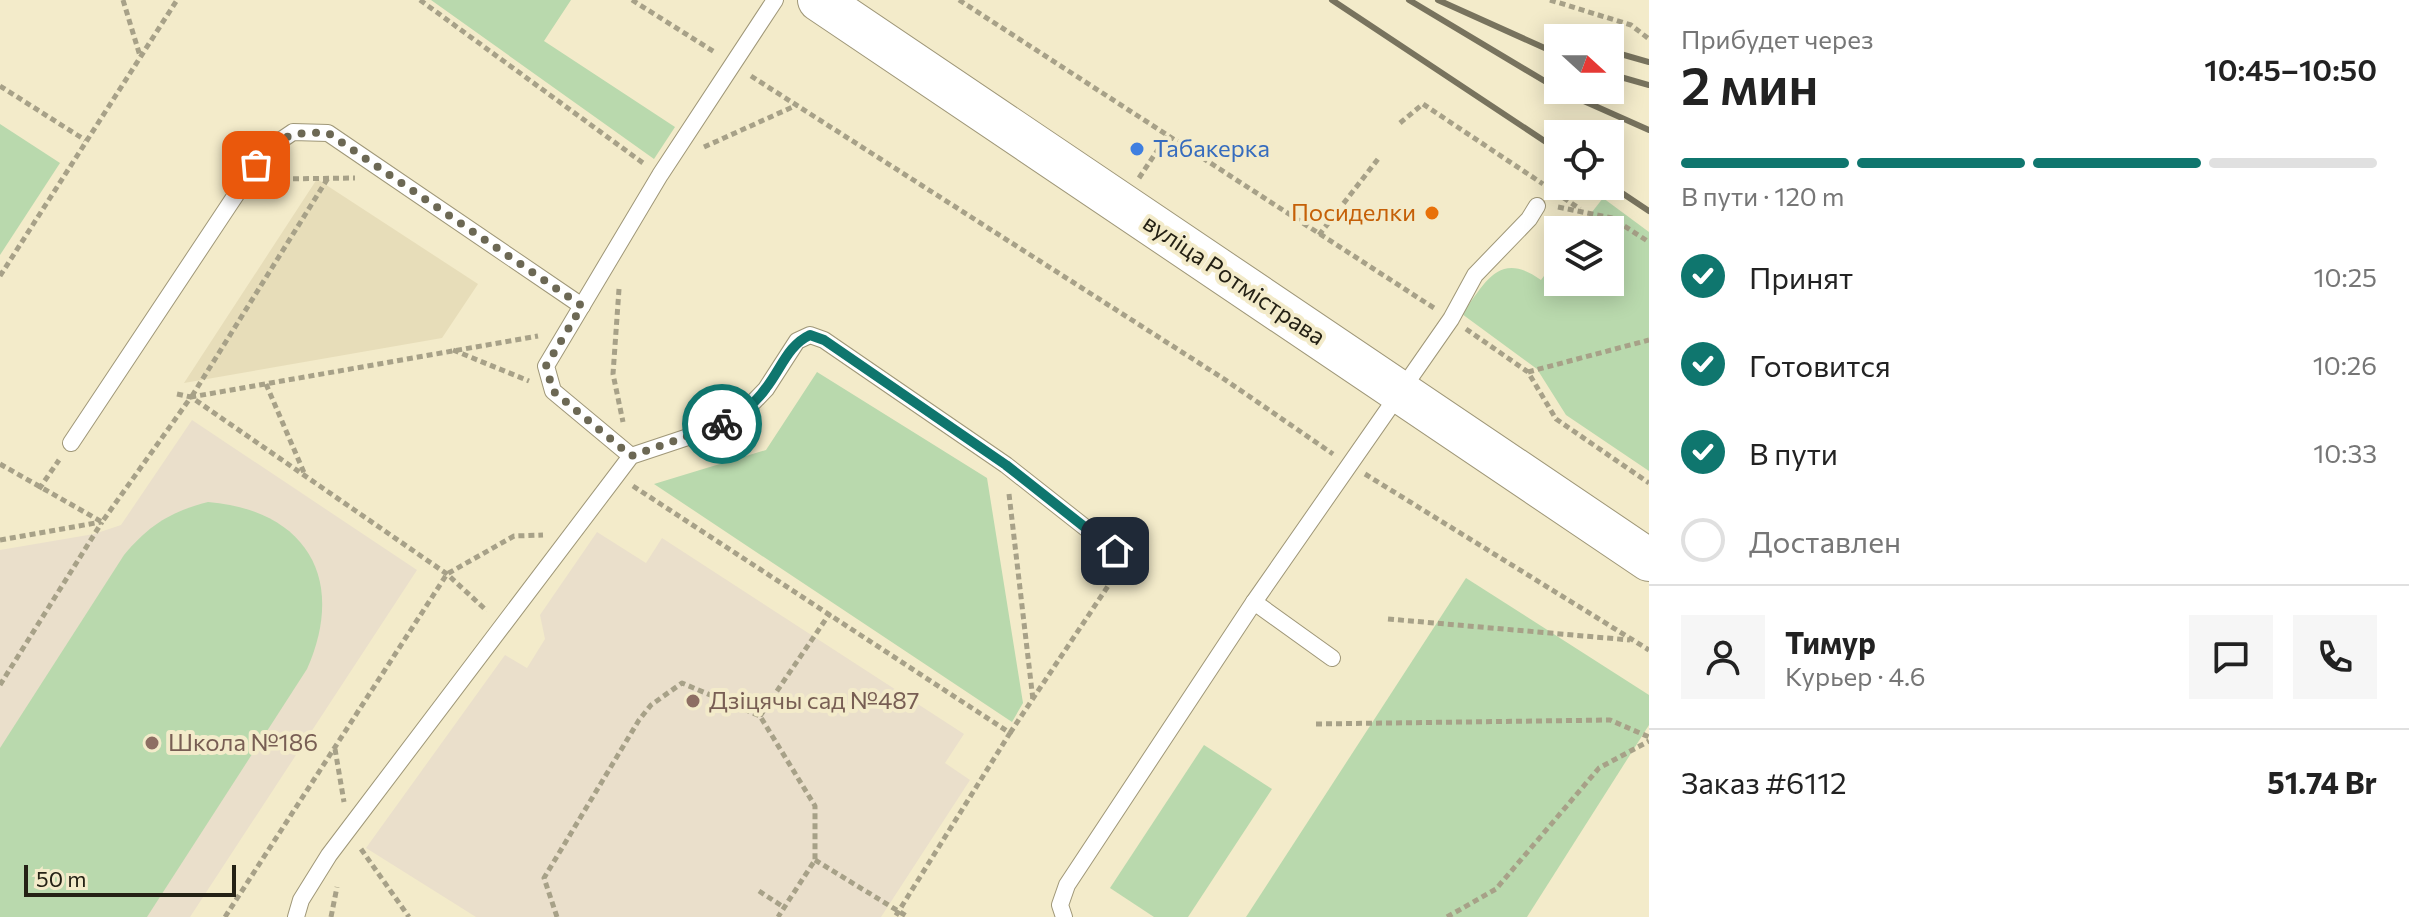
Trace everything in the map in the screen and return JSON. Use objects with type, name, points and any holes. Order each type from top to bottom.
[{"type":"street","name":"вуліца Ротмістрава","points":[[819,0],[1649,560]]},
{"type":"lane","points":[[631,456],[553,391],[546,366],[665,169],[775,0]]},
{"type":"lane","points":[[71,443],[265,151],[293,132],[328,133],[582,306]]},
{"type":"lane","points":[[1064,917],[1060,905],[1067,885],[1254,602],[1399,389],[1451,319],[1475,275],[1504,238],[1537,206]]},
{"type":"lane","points":[[296,917],[301,900],[329,855],[615,474],[631,456],[741,415],[766,389],[797,341],[810,335],[824,340],[1006,465],[1115,551]]},
{"type":"lane","points":[[1254,602],[1332,658]]},
{"type":"path","points":[[123,0],[140,57]]},
{"type":"path","points":[[0,276],[177,0]]},
{"type":"path","points":[[420,0],[665,169],[798,104]]},
{"type":"path","points":[[632,0],[1224,379],[1348,464],[1649,650]]},
{"type":"path","points":[[959,0],[1528,372],[1556,419],[1649,483]]},
{"type":"path","points":[[1550,0],[1631,25],[1649,39]]},
{"type":"path","points":[[0,86],[85,140]]},
{"type":"path","points":[[1400,123],[1423,104],[1580,209]]},
{"type":"path","points":[[1121,205],[1167,136]]},
{"type":"path","points":[[1319,235],[1378,159]]},
{"type":"path","points":[[247,179],[392,177]]},
{"type":"path","points":[[0,685],[102,522],[191,397],[328,178]]},
{"type":"path","points":[[1537,206],[1580,209],[1612,218],[1649,242]]},
{"type":"path","points":[[623,237],[613,374],[631,456]]},
{"type":"path","points":[[177,394],[191,397],[564,332]]},
{"type":"path","points":[[1528,372],[1649,340]]},
{"type":"path","points":[[452,350],[553,391]]},
{"type":"path","points":[[266,384],[305,476]]},
{"type":"path","points":[[191,397],[447,574],[503,625]]},
{"type":"path","points":[[39,489],[71,443]]},
{"type":"path","points":[[0,464],[39,489],[102,522]]},
{"type":"path","points":[[1006,465],[1033,700]]},
{"type":"path","points":[[615,474],[1010,733]]},
{"type":"path","points":[[0,540],[102,522]]},
{"type":"path","points":[[225,917],[447,574],[514,536],[571,533]]},
{"type":"path","points":[[897,914],[1010,733],[1112,580],[1115,551]]},
{"type":"path","points":[[760,716],[830,613]]},
{"type":"path","points":[[1388,619],[1633,640]]},
{"type":"path","points":[[557,917],[544,878],[651,705],[682,683],[760,716],[815,806],[815,860],[778,917]]},
{"type":"path","points":[[1316,724],[1610,720],[1649,739]]},
{"type":"path","points":[[1447,917],[1496,889],[1599,768],[1649,739]]},
{"type":"path","points":[[335,747],[349,832],[409,917]]},
{"type":"path","points":[[815,860],[897,914],[908,917]]},
{"type":"path","points":[[759,891],[785,908]]},
{"type":"shaded area","name":"Школа №186","points":[[192,420],[417,570],[190,917],[0,917],[0,550],[94,534],[121,525]]},
{"type":"shaded area","name":"Дзіцячы сад №487","points":[[597,532],[646,563],[662,538],[964,734],[945,763],[970,780],[881,917],[476,917],[366,848],[505,655],[527,668],[545,639],[540,615]]},
{"type":"green space","points":[[431,0],[571,0],[544,41],[675,127],[654,159]]},
{"type":"green space","points":[[0,124],[60,163],[0,255]]},
{"type":"green space","points":[[1601,200],[1606,200],[1649,232],[1649,471],[1566,415],[1537,369],[1462,314],[1486,281],[1504,269],[1514,268],[1541,280],[1544,276],[1544,296],[1624,296],[1624,216],[1589,216]]},
{"type":"green space","points":[[817,372],[987,478],[1023,703],[1012,722],[654,484],[766,450]]},
{"type":"green space","name":"Школа №186","points":[[208,502],[242,508],[270,519],[293,535],[309,555],[319,579],[322,606],[318,636],[307,669],[147,917],[0,917],[0,748],[124,555],[142,535],[161,521]]},
{"type":"green space","points":[[1466,578],[1649,695],[1649,725],[1527,917],[1246,917]]},
{"type":"green space","points":[[1204,745],[1272,789],[1188,917],[1154,917],[1110,888]]},
{"type":"sand","points":[[317,179],[478,284],[442,338],[184,383]]},
{"type":"railway","points":[[1332,0],[1544,141]]},
{"type":"railway","points":[[1409,0],[1544,81]]},
{"type":"railway","points":[[1438,0],[1544,48]]},
{"type":"railway","points":[[1624,55],[1649,62]]},
{"type":"railway","points":[[1624,78],[1649,85]]},
{"type":"railway","points":[[1590,104],[1649,130]]},
{"type":"railway","points":[[1624,194],[1649,211]]},
{"type":"way so far","points":[[256,165],[265,151],[293,132],[328,133],[582,306],[546,366],[546,377],[553,391],[631,456],[722,424]]},
{"type":"place","name":"Табакерка","points":[[1137,149]]},
{"type":"place","name":"Посиделки","points":[[1432,213]]},
{"type":"place","name":"Дзіцячы сад №487","points":[[693,701]]},
{"type":"place","name":"Школа №186","points":[[152,743]]},
{"type":"route","points":[[722,424],[741,415],[766,389],[797,341],[810,335],[824,340],[1006,465],[1115,551]]}]
